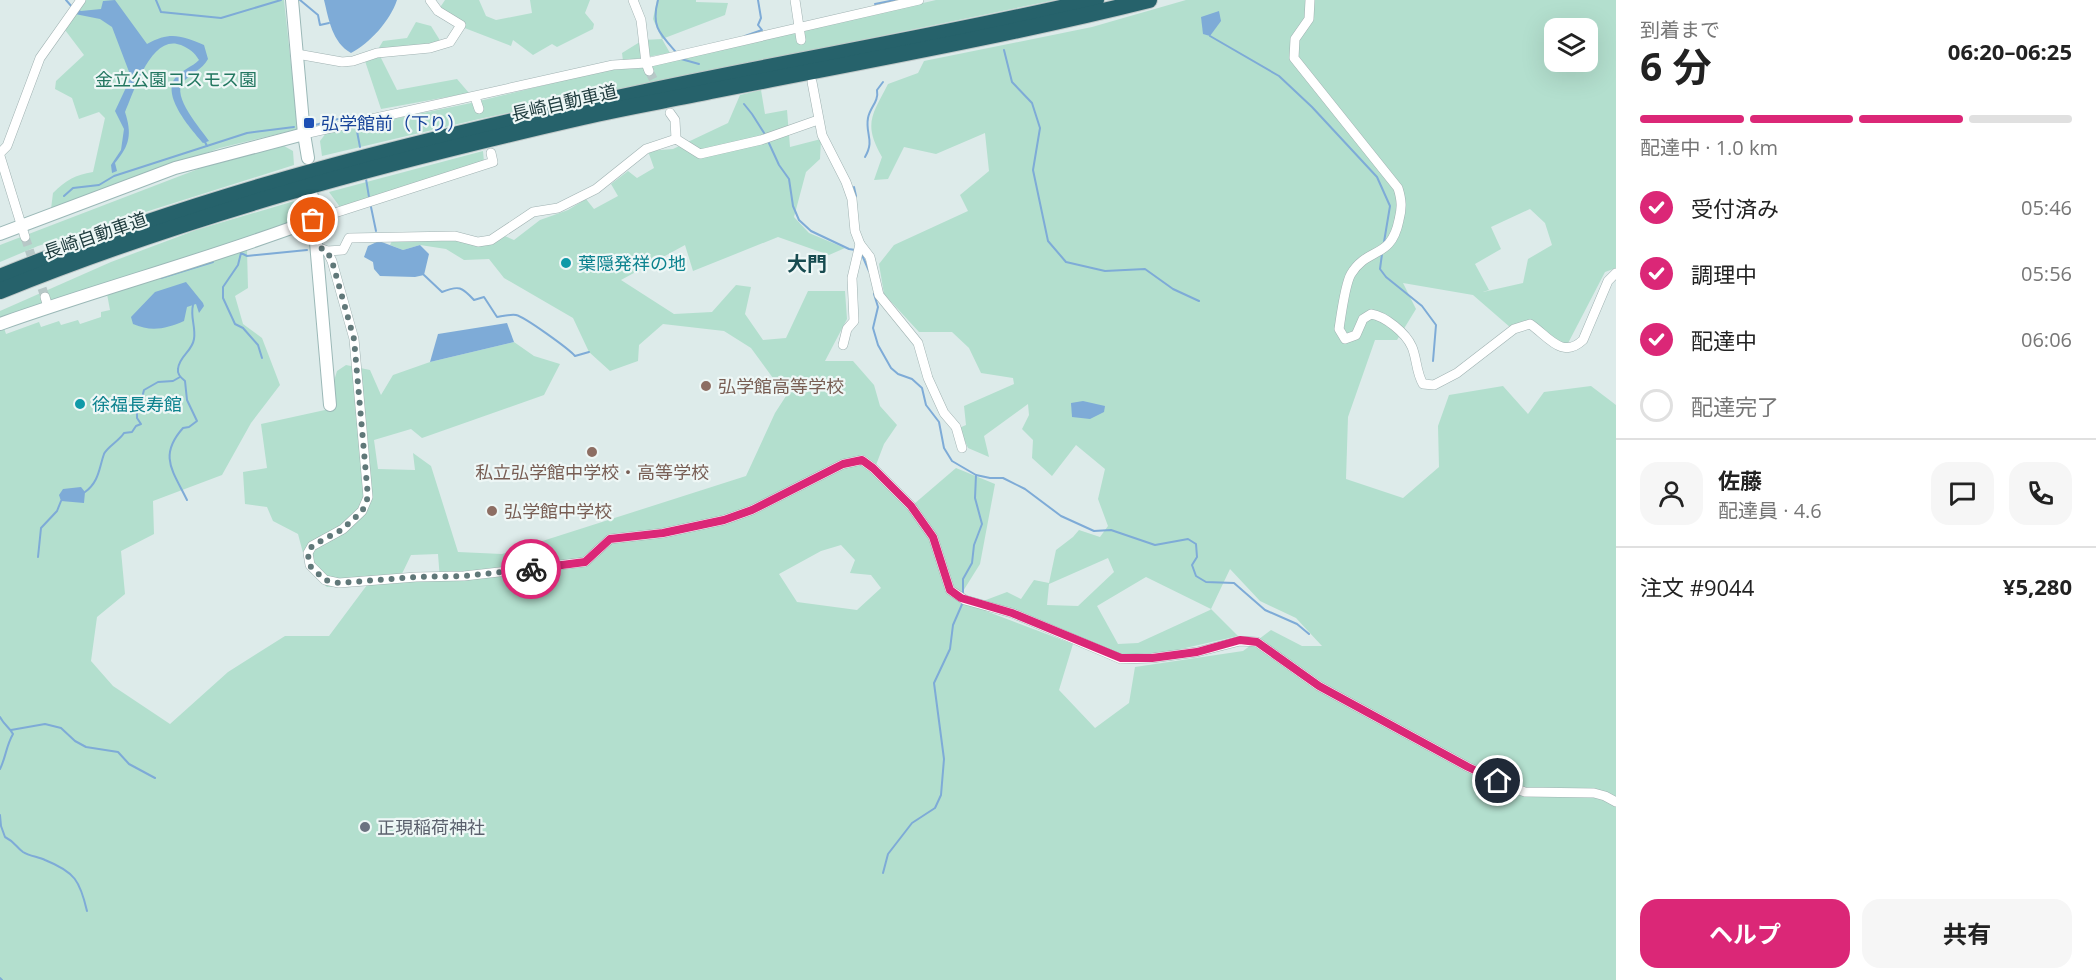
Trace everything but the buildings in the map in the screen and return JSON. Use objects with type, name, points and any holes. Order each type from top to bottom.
[{"type":"highway","name":"長崎自動車道","points":[[0,276],[174,213],[297,175],[445,137],[646,92],[982,26],[1096,0]]},
{"type":"highway","name":"長崎自動車道","points":[[0,291],[178,227],[304,187],[585,116],[974,41],[1149,0]]},
{"type":"highway","points":[[0,303],[178,227]]},
{"type":"street","points":[[292,0],[308,158]]},
{"type":"street","points":[[297,54],[342,62],[377,53],[430,48],[450,42],[460,25],[438,11],[430,0]]},
{"type":"street","points":[[633,0],[641,20],[647,67]]},
{"type":"street","points":[[795,0],[801,40]]},
{"type":"street","points":[[0,234],[24,231],[175,168],[304,134],[614,65],[647,67],[676,56],[919,0]]},
{"type":"street","points":[[1310,0],[1310,19],[1295,39],[1294,58],[1398,188],[1403,204],[1396,236],[1387,247],[1360,262],[1350,276],[1339,329],[1345,339],[1356,335],[1363,319],[1371,314],[1380,316],[1406,338],[1412,348],[1417,374],[1423,384],[1434,385],[1457,373],[1514,329],[1524,325],[1530,324],[1558,346],[1569,349],[1577,346],[1583,340],[1608,281],[1616,273]]},
{"type":"street","points":[[24,231],[0,154],[7,146],[40,58],[77,6]]},
{"type":"street","points":[[812,82],[822,135],[852,199],[859,250],[852,278],[854,321],[847,329],[843,345]]},
{"type":"street","points":[[475,97],[479,109]]},
{"type":"street","points":[[670,113],[675,120],[676,139]]},
{"type":"street","points":[[676,139],[700,154],[761,140],[818,120]]},
{"type":"street","points":[[321,249],[343,250],[349,238],[455,236],[478,242],[491,240],[533,212],[558,208],[596,189],[646,149],[676,139]]},
{"type":"street","points":[[0,324],[46,302],[267,238],[313,220],[494,162],[491,153]]},
{"type":"street","points":[[312,196],[313,220],[321,249],[330,405]]},
{"type":"street","points":[[321,249],[332,261],[354,339],[368,497],[362,512],[343,529],[312,546],[308,553],[309,565],[325,580],[339,583],[464,576],[585,562],[610,539],[663,533],[724,520],[752,510],[843,464],[862,460],[911,506],[933,537],[950,590],[963,599],[1012,613],[1121,658],[1152,658],[1197,652],[1240,640],[1257,642],[1319,686],[1468,767],[1513,788],[1525,792],[1594,793],[1616,802]]},
{"type":"street","points":[[859,250],[870,257],[879,295],[883,302],[918,343],[928,378],[944,413],[956,427],[962,448]]},
{"type":"green space","name":"金立公園コスモス園","points":[[86,0],[284,0],[298,129],[220,148],[51,209],[53,193],[58,188],[67,181],[93,172],[105,118],[99,112],[79,119],[72,98],[55,89],[56,81],[84,55],[65,30]]},
{"type":"green space","points":[[445,0],[479,0],[486,16],[496,20],[532,13],[530,0],[590,0],[585,13],[594,24],[593,29],[557,47],[552,44],[533,55],[513,40],[511,46],[462,27],[437,12]]},
{"type":"green space","points":[[657,0],[728,3],[725,15],[662,39],[653,19]]},
{"type":"green space","points":[[936,0],[1055,0],[479,119],[322,156],[320,141],[326,133],[471,103],[607,70],[642,68]]},
{"type":"green space","points":[[1186,0],[1616,0],[1616,268],[1605,272],[1564,351],[1534,321],[1511,328],[1473,295],[1403,283],[1416,309],[1397,340],[1375,340],[1348,417],[1346,479],[1403,498],[1439,467],[1438,426],[1449,395],[1503,386],[1528,414],[1544,392],[1591,386],[1616,405],[1616,980],[0,980],[0,330],[4,328],[6,334],[39,322],[41,327],[59,321],[61,325],[78,320],[80,324],[101,317],[101,312],[110,310],[107,294],[247,250],[248,288],[235,296],[243,324],[262,338],[280,385],[251,423],[222,475],[153,501],[154,534],[121,551],[125,594],[97,617],[91,661],[113,686],[170,724],[228,672],[285,636],[329,636],[367,585],[327,587],[307,568],[298,534],[273,521],[267,507],[245,504],[243,472],[267,468],[261,424],[325,410],[337,371],[346,365],[370,370],[381,395],[393,375],[430,362],[514,342],[534,356],[560,364],[544,395],[422,438],[411,429],[374,440],[378,469],[415,470],[413,453],[431,466],[458,552],[502,554],[746,476],[775,413],[786,396],[751,348],[724,331],[663,324],[639,345],[638,361],[610,371],[589,352],[573,318],[504,278],[489,259],[464,260],[446,249],[420,245],[403,250],[390,245],[394,237],[455,236],[478,242],[500,234],[514,240],[540,220],[568,210],[586,199],[594,209],[618,196],[611,184],[628,171],[637,178],[654,168],[648,151],[673,149],[728,123],[740,95],[761,90],[765,114],[787,110],[790,147],[821,139],[820,159],[806,172],[794,217],[809,233],[845,248],[829,255],[778,237],[693,271],[685,245],[621,280],[674,314],[712,312],[736,285],[751,287],[745,314],[763,340],[786,338],[808,291],[845,291],[847,319],[825,361],[853,361],[874,385],[880,406],[897,425],[884,444],[876,465],[914,504],[956,468],[995,484],[980,564],[960,596],[978,603],[1007,592],[1021,599],[1034,580],[1049,583],[1056,550],[1079,530],[1100,537],[1108,526],[1098,499],[1105,469],[1076,445],[1052,476],[1032,458],[1033,440],[1022,429],[1029,415],[1028,404],[984,436],[989,457],[968,448],[959,428],[966,425],[964,406],[1014,384],[1013,378],[981,373],[969,348],[952,332],[919,332],[884,294],[879,264],[894,245],[968,211],[960,195],[989,171],[985,133],[936,154],[904,147],[888,179],[874,180],[882,157],[871,128],[874,112],[888,84],[918,73],[924,61],[1092,27]],"holes":[[[1530,209],[1545,223],[1552,245],[1528,259],[1523,283],[1483,292],[1489,290],[1475,264],[1501,249],[1491,227]],[[841,545],[855,560],[850,573],[871,575],[881,588],[857,610],[797,602],[779,574],[821,551]],[[438,554],[440,580],[399,580],[411,555]],[[1108,558],[1114,572],[1078,606],[1047,605],[1049,584]],[[1230,569],[1260,601],[1296,618],[1322,646],[1302,646],[1271,630],[1243,651],[1135,667],[1129,703],[1095,728],[1059,690],[1073,644],[986,611],[1014,610],[1122,655],[1159,654],[1238,636],[1211,609]],[[1146,577],[1211,609],[1138,643],[1118,644],[1097,606]]]},
{"type":"green space","points":[[416,22],[431,26],[441,42],[427,46],[377,51],[383,41],[407,38]]},
{"type":"green space","points":[[662,39],[670,53],[623,61],[622,53],[643,40]]},
{"type":"green space","points":[[379,54],[397,90],[457,79],[469,93],[381,109],[364,58]]},
{"type":"green space","points":[[284,146],[293,151],[294,165],[38,246],[0,262],[0,245],[206,166]]},
{"type":"green space","points":[[483,151],[484,162],[340,207],[329,192]]},
{"type":"green space","points":[[298,200],[299,215],[293,222],[0,318],[0,311],[111,262],[196,230]]},
{"type":"water","points":[[115,0],[147,44],[163,37],[176,36],[204,45],[208,59],[183,82],[180,88],[184,104],[209,141],[203,143],[192,130],[179,112],[172,93],[172,84],[176,77],[199,60],[187,48],[170,44],[152,56],[139,79],[125,112],[129,133],[127,145],[115,163],[117,171],[112,173],[111,165],[121,150],[124,129],[115,111],[131,77],[112,27],[100,19],[75,14],[78,9],[81,11],[101,9],[103,1]]},
{"type":"water","points":[[324,0],[397,0],[390,16],[378,31],[351,53],[335,37]]},
{"type":"water","points":[[1219,11],[1221,21],[1210,36],[1203,34],[1201,17]]},
{"type":"water","points":[[379,241],[403,250],[420,245],[429,254],[424,275],[380,276],[374,269],[373,262],[364,257],[368,246]]},
{"type":"water","points":[[186,282],[203,303],[204,306],[199,313],[196,304],[187,307],[184,321],[171,326],[152,329],[133,324],[131,317],[155,292]]},
{"type":"water","points":[[507,323],[514,342],[430,362],[438,334]]},
{"type":"water","points":[[1083,401],[1105,406],[1104,412],[1090,419],[1072,417],[1071,403]]},
{"type":"water","points":[[81,487],[85,492],[84,503],[61,501],[59,495],[63,489]]},
{"type":"waterway","points":[[66,0],[73,8]]},
{"type":"waterway","points":[[156,0],[161,12],[221,18],[281,0]]},
{"type":"waterway","points":[[300,0],[318,15],[320,25],[329,23]]},
{"type":"waterway","points":[[658,0],[655,16],[658,29],[676,52]]},
{"type":"waterway","points":[[745,36],[762,30],[758,25],[761,18],[758,0]]},
{"type":"waterway","points":[[875,4],[895,0]]},
{"type":"waterway","points":[[1210,36],[1279,76],[1312,107],[1377,177],[1390,206],[1384,242]]},
{"type":"waterway","points":[[1004,50],[1012,82],[1032,103],[1040,128],[1033,170],[1048,241],[1066,262],[1105,271],[1145,269],[1173,289],[1199,301]]},
{"type":"waterway","points":[[681,59],[699,64]]},
{"type":"waterway","points":[[865,157],[870,141],[868,118],[877,98],[877,90],[883,82]]},
{"type":"waterway","points":[[744,104],[766,136]]},
{"type":"waterway","points":[[311,126],[354,115]]},
{"type":"waterway","points":[[356,126],[360,147]]},
{"type":"waterway","points":[[64,196],[73,188],[99,185],[114,176],[247,133],[294,127]]},
{"type":"waterway","points":[[204,140],[207,146]]},
{"type":"waterway","points":[[768,141],[779,165],[789,179],[793,206],[799,220],[811,231],[855,250]]},
{"type":"waterway","points":[[366,179],[369,197]]},
{"type":"waterway","points":[[854,187],[856,196]]},
{"type":"waterway","points":[[371,207],[376,231]]},
{"type":"waterway","points":[[262,358],[258,345],[243,328],[235,324],[223,298],[223,287],[238,265],[241,253],[247,256],[307,250]]},
{"type":"waterway","points":[[1382,254],[1380,269],[1386,277],[1422,306],[1436,325],[1433,361]]},
{"type":"waterway","points":[[862,255],[869,271]]},
{"type":"waterway","points":[[161,278],[213,262]]},
{"type":"waterway","points":[[424,275],[442,292],[460,288],[474,300],[484,297],[497,317],[512,315],[521,317],[575,356],[589,352]]},
{"type":"waterway","points":[[874,294],[878,307],[873,328],[878,345],[891,368],[898,374],[912,379],[922,388],[926,405],[939,422],[944,448],[952,461],[976,475],[1003,478],[1025,489],[1061,516],[1094,531],[1111,530],[1155,545],[1188,539],[1196,544],[1197,557],[1192,565],[1196,576],[1206,582],[1234,583],[1265,610],[1297,624],[1309,634]]},
{"type":"waterway","points":[[187,500],[173,472],[170,455],[175,438],[183,428],[197,421],[187,400],[185,381],[178,371],[194,339],[193,305]]},
{"type":"waterway","points":[[85,492],[96,479],[106,451],[124,433],[132,432],[136,426],[141,424],[137,418],[137,404],[144,390],[158,382],[173,381],[180,377]]},
{"type":"waterway","points":[[963,594],[963,579],[972,563],[974,545],[982,524],[975,498],[976,475]]},
{"type":"waterway","points":[[38,557],[41,528],[57,511],[61,501]]},
{"type":"waterway","points":[[883,873],[888,854],[912,823],[935,808],[941,795],[944,759],[934,683],[950,649],[953,625],[963,602]]},
{"type":"waterway","points":[[0,717],[13,734],[0,769]]},
{"type":"waterway","points":[[11,730],[45,724],[61,728],[75,741],[86,747],[118,752],[129,764],[155,778]]},
{"type":"waterway","points":[[0,815],[5,837],[23,852],[55,864],[75,879],[82,892],[87,911]]},
{"type":"tunnel","points":[[649,71],[660,92]]},
{"type":"tunnel","points":[[25,237],[45,297]]},
{"type":"way so far","points":[[313,220],[316,246],[327,251],[332,261],[354,339],[368,497],[362,512],[343,529],[312,546],[308,553],[309,565],[325,580],[339,583],[464,576],[531,569]]},
{"type":"place","name":"弘学館前（下り）","points":[[309,123]]},
{"type":"place","name":"葉隠発祥の地","points":[[566,263]]},
{"type":"place","name":"弘学館高等学校","points":[[706,386]]},
{"type":"place","name":"徐福長寿館","points":[[80,404]]},
{"type":"place","name":"私立弘学館中学校・高等学校","points":[[592,452]]},
{"type":"place","name":"弘学館中学校","points":[[492,511]]},
{"type":"place","name":"正現稲荷神社","points":[[365,827]]},
{"type":"district","name":"大門","points":[[807,263]]},
{"type":"route","points":[[531,569],[585,562],[610,539],[663,533],[724,520],[752,510],[843,464],[862,460],[911,506],[933,537],[950,590],[961,598],[1012,613],[1121,658],[1152,658],[1197,652],[1240,640],[1257,642],[1319,686],[1498,781]]}]
